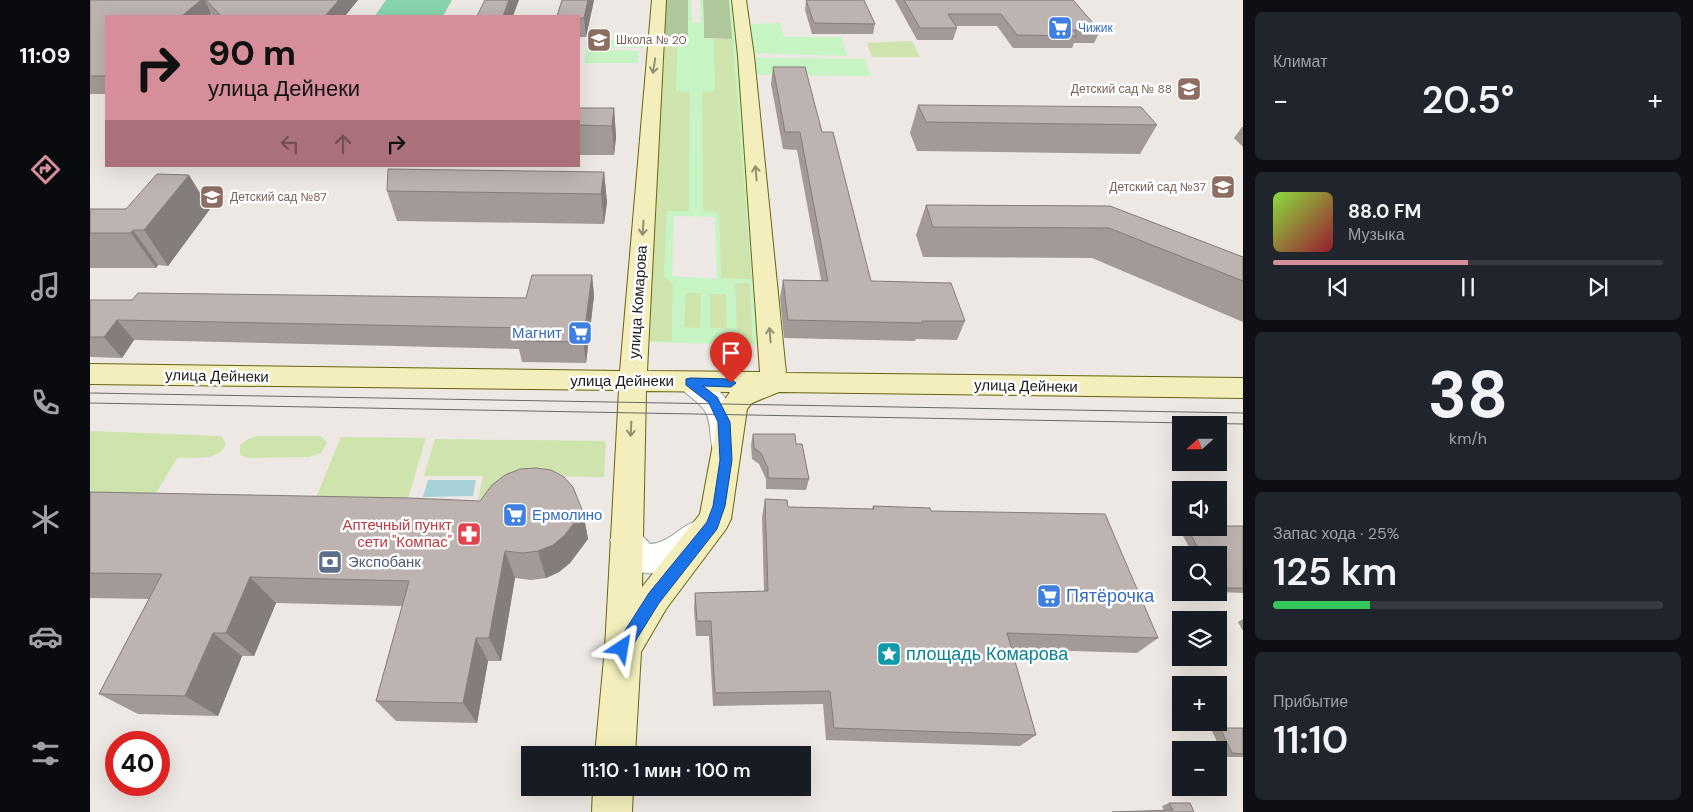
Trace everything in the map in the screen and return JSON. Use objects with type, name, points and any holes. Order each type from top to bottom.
[{"type":"street","name":"улица Комарова","points":[[617,746],[633,380],[659,0]]},
{"type":"street","points":[[622,648],[660,591],[713,525],[719,506],[734,406],[742,396],[774,384],[740,0]]},
{"type":"street","name":"улица Дейнеки","points":[[90,374],[611,382],[633,380],[774,384],[1243,388]]},
{"type":"street","points":[[690,382],[707,394],[722,415],[726,460]]},
{"type":"street","points":[[626,540],[632,551],[645,558],[654,559],[671,555],[690,542],[719,506]]},
{"type":"street","points":[[612,812],[613,796]]},
{"type":"green space","points":[[386,0],[452,0],[444,15],[376,15]]},
{"type":"green space","points":[[662,0],[688,0],[688,38],[660,38]]},
{"type":"green space","points":[[688,0],[691,0],[692,23],[701,22],[700,0],[703,0],[704,38],[713,39],[715,91],[702,92],[703,211],[719,212],[721,278],[752,279],[729,0],[732,0],[765,345],[643,342],[660,38],[688,37]],"holes":[[[663,40],[678,40],[676,91],[690,92],[689,211],[667,211],[664,277],[673,284],[672,342],[644,341]],[[674,216],[715,217],[717,279],[672,276]],[[735,283],[750,283],[753,343],[737,342]],[[686,293],[701,293],[700,328],[684,327]],[[710,294],[726,294],[727,329],[710,328]]]},
{"type":"green space","points":[[703,0],[729,0],[733,39],[704,38]]},
{"type":"green space","points":[[780,23],[783,36],[841,37],[847,56],[753,53],[751,24]]},
{"type":"green space","points":[[590,39],[645,39],[644,48],[588,47]]},
{"type":"green space","points":[[713,39],[733,39],[752,279],[721,279],[719,212],[703,212],[702,91],[715,91]]},
{"type":"green space","points":[[663,40],[678,40],[676,91],[690,91],[689,212],[667,211],[664,277],[673,283],[672,342],[644,341]]},
{"type":"green space","points":[[912,41],[920,57],[872,57],[867,43]]},
{"type":"green space","points":[[587,49],[639,51],[638,63],[584,63]]},
{"type":"green space","points":[[754,58],[865,59],[871,76],[757,75]]},
{"type":"green space","points":[[735,283],[750,283],[753,343],[737,343]]},
{"type":"green space","points":[[685,293],[701,293],[701,328],[684,328]]},
{"type":"green space","points":[[710,293],[726,294],[727,329],[710,328]]},
{"type":"green space","points":[[90,431],[221,436],[226,443],[223,449],[212,456],[177,458],[150,503],[90,502]]},
{"type":"green space","points":[[257,436],[321,436],[327,443],[321,453],[308,457],[247,458],[240,455],[240,445],[248,439]]},
{"type":"green space","points":[[341,437],[426,438],[407,502],[313,505]]},
{"type":"green space","points":[[435,439],[606,441],[604,477],[541,476],[498,500],[478,500],[483,476],[424,476]]},
{"type":"water","points":[[428,480],[476,480],[473,496],[423,497]]},
{"type":"building","points":[[90,0],[201,0],[183,15],[105,15],[105,76],[90,76]]},
{"type":"building","points":[[206,0],[339,0],[326,15],[220,15]]},
{"type":"building","points":[[485,0],[509,0],[503,15],[478,15]]},
{"type":"building","points":[[562,0],[588,0],[584,18],[580,18],[580,15],[557,15]]},
{"type":"building","points":[[806,0],[864,0],[875,24],[814,23]]},
{"type":"building","points":[[904,0],[1073,0],[1100,31],[1073,30],[1077,36],[1017,35],[1001,14],[948,14],[957,28],[920,28]]},
{"type":"building","points":[[773,67],[805,67],[822,132],[833,132],[871,281],[951,283],[965,321],[922,321],[922,323],[788,320],[783,280],[828,281],[800,132],[785,132]]},
{"type":"building","points":[[918,105],[1141,107],[1157,125],[926,122]]},
{"type":"building","points":[[580,108],[614,108],[612,126],[580,125]]},
{"type":"building","points":[[388,169],[604,172],[601,194],[387,191]]},
{"type":"building","points":[[157,174],[189,175],[144,230],[133,230],[131,233],[90,233],[90,209],[126,209]]},
{"type":"building","points":[[926,205],[1110,206],[1243,257],[1243,281],[1109,228],[933,227]]},
{"type":"building","points":[[532,275],[592,275],[583,342],[517,341],[520,328],[117,320],[104,337],[90,337],[90,300],[132,300],[138,293],[526,298]]},
{"type":"building","points":[[753,434],[795,434],[796,444],[802,444],[809,479],[768,478],[768,468],[761,453],[754,448]]},
{"type":"building","points":[[536,468],[551,470],[564,477],[573,487],[583,512],[564,536],[553,545],[538,551],[523,553],[505,551],[489,638],[476,638],[463,703],[376,701],[409,581],[250,577],[226,633],[213,633],[185,696],[99,694],[162,574],[90,573],[90,492],[480,501],[492,485],[505,475],[520,469]]},
{"type":"building","points":[[765,499],[787,500],[788,507],[874,509],[873,506],[930,508],[931,511],[1105,514],[1158,638],[1007,633],[1036,735],[834,728],[830,691],[715,693],[711,621],[697,621],[695,593],[768,591]]},
{"type":"building","points":[[1227,526],[1243,526],[1243,588],[1227,588],[1227,546],[1197,546],[1191,536],[1227,536]]},
{"type":"building","points":[[1227,728],[1243,728],[1243,754],[1232,753],[1221,731],[1227,731]]},
{"type":"building","points":[[1169,803],[1190,803],[1194,812],[1112,812],[1173,810]]},
{"type":"tram line","points":[[90,393],[1243,413]]},
{"type":"tram line","points":[[90,403],[1243,424]]},
{"type":"place","name":"Чижик","points":[[1060,28]]},
{"type":"place","name":"Школа № 20","points":[[599,40]]},
{"type":"place","name":"Детский сад № 88","points":[[1189,89]]},
{"type":"place","name":"Детский сад №37","points":[[1223,187]]},
{"type":"place","name":"Детский сад №87","points":[[212,197]]},
{"type":"place","name":"Магнит","points":[[580,333]]},
{"type":"place","name":"Ермолино","points":[[515,515]]},
{"type":"place","name":"Аптечный пункт сети \"Компас\"","points":[[469,534]]},
{"type":"place","name":"Экспобанк","points":[[330,562]]},
{"type":"place","name":"Пятёрочка","points":[[1049,596]]},
{"type":"place","name":"площадь Комарова","points":[[889,654]]},
{"type":"route","points":[[622,648],[670,576],[716,519],[726,460],[724,422],[713,400],[690,382],[731,383]]}]
